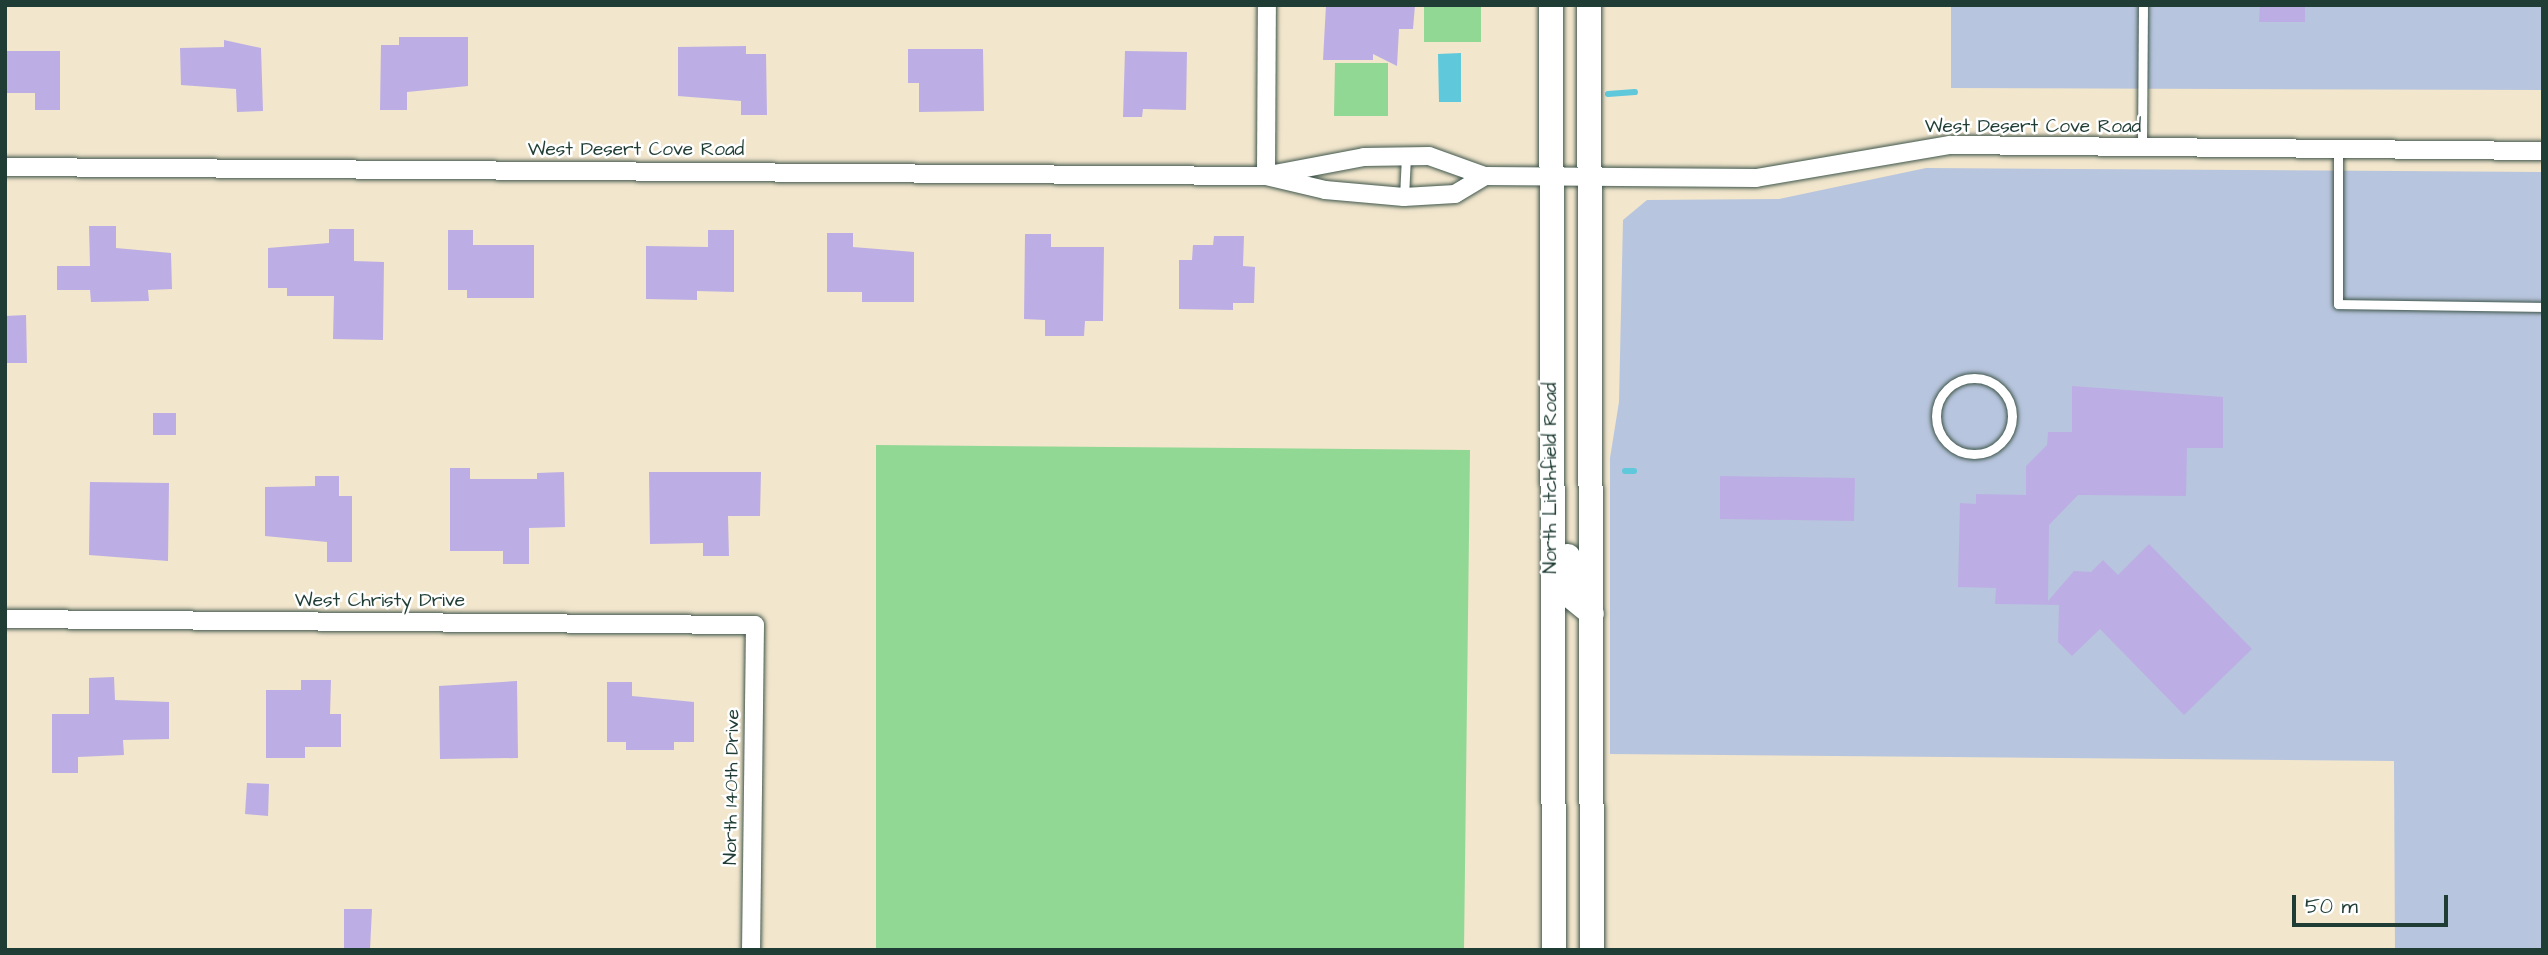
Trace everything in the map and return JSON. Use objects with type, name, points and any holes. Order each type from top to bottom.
[{"type":"main road","name":"North Litchfield Road","points":[[1551,5],[1554,950]]},
{"type":"main road","name":"North Litchfield Road","points":[[1589,5],[1592,950]]},
{"type":"main road","points":[[1551,498],[1568,520],[1570,596],[1592,614]]},
{"type":"street","points":[[1266,176],[1267,5]]},
{"type":"street","name":"West Desert Cove Road","points":[[1266,176],[1328,161],[1406,156],[1460,163],[1485,176],[1589,178],[1774,177],[1929,146],[2543,151]]},
{"type":"street","name":"West Desert Cove Road","points":[[5,167],[1266,176],[1325,190],[1404,197],[1455,194],[1485,176]]},
{"type":"street","name":"West Christy Drive","points":[[5,620],[755,625]]},
{"type":"street","name":"North 140th Drive","points":[[751,950],[755,625]]},
{"type":"lane","points":[[2142,147],[2143,5]]},
{"type":"lane","points":[[2338,150],[2338,304],[2543,307]]},
{"type":"lane","points":[[1404,197],[1406,156]]},
{"type":"lane","points":[[1959,380],[1996,384],[2011,404],[2005,440],[1984,454],[1958,452],[1940,434],[1940,397],[1959,380]]},
{"type":"shaded area","points":[[1951,5],[2543,5],[2543,90],[1951,88]]},
{"type":"shaded area","points":[[1926,168],[2543,172],[2543,950],[2395,950],[2394,761],[1610,754],[1610,458],[1619,402],[1623,220],[1647,200],[1779,199]]},
{"type":"green space","points":[[1424,5],[1481,5],[1481,42],[1424,42]]},
{"type":"green space","points":[[1335,63],[1388,63],[1388,116],[1334,116]]},
{"type":"green space","points":[[876,445],[1470,450],[1464,950],[876,950]]},
{"type":"water","points":[[1461,53],[1461,102],[1439,102],[1438,54]]},
{"type":"building","points":[[1326,5],[1415,5],[1413,29],[1399,29],[1397,66],[1373,54],[1373,60],[1323,60]]},
{"type":"building","points":[[2260,5],[2305,5],[2305,22],[2259,22]]},
{"type":"building","points":[[399,37],[468,37],[468,86],[407,92],[407,110],[380,110],[381,45],[399,45]]},
{"type":"building","points":[[224,40],[261,48],[263,111],[237,112],[236,89],[181,85],[180,48],[224,47]]},
{"type":"building","points":[[746,46],[746,54],[766,54],[767,115],[741,115],[741,101],[678,96],[678,47]]},
{"type":"building","points":[[908,49],[983,49],[984,111],[919,112],[919,83],[908,83]]},
{"type":"building","points":[[5,51],[60,51],[60,110],[35,110],[35,93],[5,93]]},
{"type":"building","points":[[1125,51],[1187,52],[1186,110],[1143,109],[1142,117],[1123,117]]},
{"type":"building","points":[[89,226],[116,226],[116,248],[171,253],[172,289],[148,290],[149,301],[91,302],[90,290],[57,290],[57,266],[90,266]]},
{"type":"building","points":[[329,229],[354,229],[354,261],[384,262],[383,340],[333,339],[334,296],[287,296],[287,288],[268,288],[268,248],[329,243]]},
{"type":"building","points":[[448,230],[473,230],[473,245],[534,245],[534,298],[467,298],[467,290],[448,290]]},
{"type":"building","points":[[708,230],[734,230],[734,292],[697,291],[697,300],[646,299],[646,246],[708,247]]},
{"type":"building","points":[[827,233],[853,233],[853,247],[914,252],[914,302],[862,302],[862,292],[827,292]]},
{"type":"building","points":[[1025,234],[1051,234],[1051,247],[1104,247],[1103,321],[1085,321],[1084,336],[1045,336],[1045,320],[1024,319]]},
{"type":"building","points":[[1214,236],[1244,236],[1243,266],[1255,267],[1254,303],[1233,303],[1233,310],[1179,309],[1179,260],[1192,260],[1193,245],[1213,245]]},
{"type":"building","points":[[26,315],[27,363],[5,363],[5,316]]},
{"type":"building","points":[[2072,386],[2223,397],[2223,448],[2187,448],[2186,496],[2078,495],[2049,525],[2048,601],[2074,571],[2091,572],[2103,560],[2118,575],[2149,544],[2252,649],[2184,715],[2100,629],[2072,656],[2058,642],[2059,605],[1995,604],[1996,588],[1958,587],[1960,503],[1976,504],[1976,494],[2026,495],[2026,466],[2047,445],[2048,432],[2072,432]]},
{"type":"building","points":[[153,413],[176,413],[176,435],[153,435]]},
{"type":"building","points":[[450,468],[470,468],[470,479],[537,479],[537,473],[564,472],[565,527],[529,528],[529,564],[503,564],[503,551],[450,551]]},
{"type":"building","points":[[649,472],[761,472],[760,516],[728,516],[729,556],[703,556],[703,543],[650,544]]},
{"type":"building","points":[[315,476],[339,476],[339,496],[352,496],[352,562],[327,562],[327,542],[265,536],[265,487],[315,486]]},
{"type":"building","points":[[1720,476],[1855,478],[1854,521],[1720,519]]},
{"type":"building","points":[[90,482],[169,483],[168,561],[89,555]]},
{"type":"building","points":[[114,677],[115,700],[169,702],[169,739],[123,740],[124,755],[78,757],[78,773],[52,773],[52,714],[89,714],[89,678]]},
{"type":"building","points":[[301,680],[331,680],[330,714],[341,714],[341,747],[305,747],[305,758],[266,758],[266,690],[301,690]]},
{"type":"building","points":[[517,681],[518,758],[440,759],[439,686]]},
{"type":"building","points":[[607,682],[632,682],[632,696],[694,702],[694,742],[674,742],[674,750],[626,750],[626,742],[607,742]]},
{"type":"building","points":[[247,783],[269,784],[268,816],[245,814]]},
{"type":"building","points":[[344,909],[372,909],[370,950],[344,950]]},
{"type":"waterway","points":[[1608,94],[1635,92]]},
{"type":"waterway","points":[[1625,471],[1634,471]]}]
